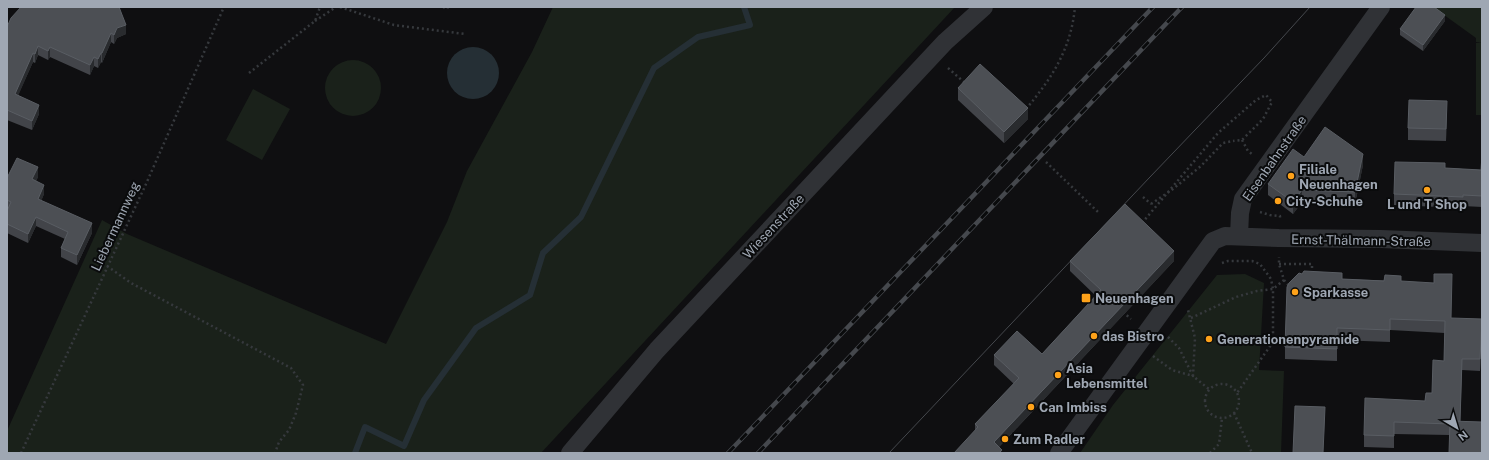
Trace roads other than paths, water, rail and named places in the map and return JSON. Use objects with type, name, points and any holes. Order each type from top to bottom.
[{"type":"street","name":"Wiesenstraße","points":[[570,453],[657,350],[944,42],[984,7]]},
{"type":"street","name":"Eisenbahnstraße","points":[[1240,236],[1240,213],[1243,199],[1381,7]]},
{"type":"street","points":[[1059,453],[1140,334],[1173,297],[1213,241],[1225,236],[1240,236]]},
{"type":"street","name":"Ernst-Thälmann-Straße","points":[[1240,236],[1482,243]]},
{"type":"waterway","points":[[355,453],[365,427],[404,446],[424,400],[476,328],[530,295],[543,253],[581,217],[654,68],[698,37],[750,25],[744,7]]},
{"type":"tram line","points":[[889,453],[1264,58],[1310,7]]},
{"type":"railway","points":[[728,453],[1153,7]]},
{"type":"railway","points":[[758,453],[1182,7]]},
{"type":"place","name":"Filiale Neuenhagen","points":[[1291,176]]},
{"type":"place","name":"L und T Shop","points":[[1427,190]]},
{"type":"place","name":"City-Schuhe","points":[[1278,201]]},
{"type":"place","name":"Sparkasse","points":[[1295,292]]},
{"type":"place","name":"Neuenhagen","points":[[1086,298]]},
{"type":"place","name":"das Bistro","points":[[1094,336]]},
{"type":"place","name":"Generationenpyramide","points":[[1209,339]]},
{"type":"place","name":"Asia Lebensmittel","points":[[1058,375]]},
{"type":"place","name":"Can Imbiss","points":[[1031,407]]},
{"type":"place","name":"Zum Radler","points":[[1005,439]]}]
